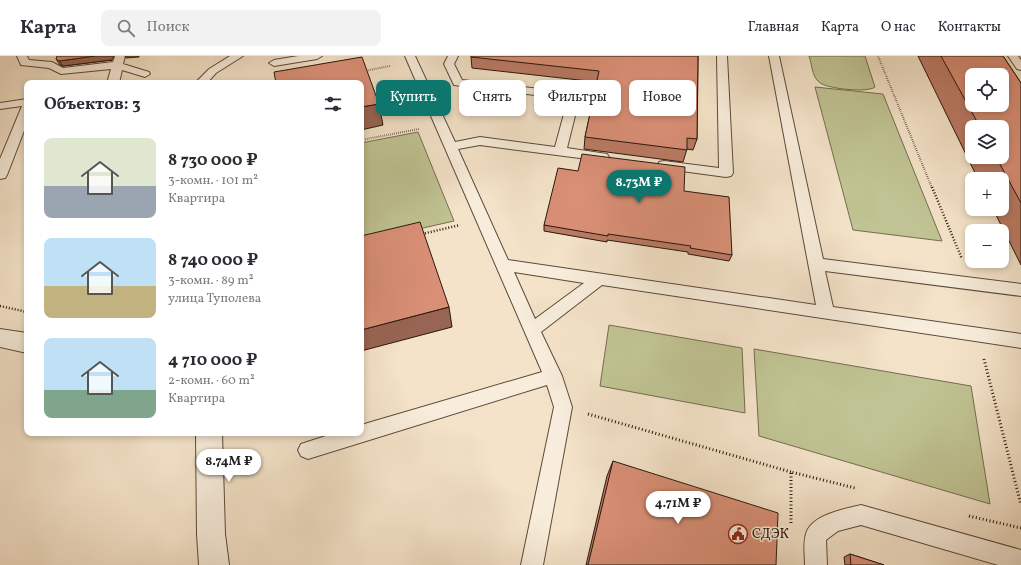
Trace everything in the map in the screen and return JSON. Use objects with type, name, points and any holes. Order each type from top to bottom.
[{"type":"street","points":[[0,338],[24,342]]},
{"type":"street","points":[[208,436],[211,534],[214,565]]},
{"type":"lane","points":[[22,56],[25,63],[52,65],[61,71],[119,60],[145,74]]},
{"type":"lane","points":[[203,80],[223,64],[238,56]]},
{"type":"lane","points":[[274,63],[317,56]]},
{"type":"lane","points":[[453,56],[449,64],[458,83],[574,96],[560,151]]},
{"type":"lane","points":[[655,164],[726,173],[722,56]]},
{"type":"lane","points":[[774,56],[826,313]]},
{"type":"lane","points":[[1013,56],[1021,67]]},
{"type":"lane","points":[[411,59],[553,376],[563,407],[532,565]]},
{"type":"lane","points":[[114,80],[119,60]]},
{"type":"lane","points":[[60,80],[61,71]]},
{"type":"lane","points":[[0,106],[24,102]]},
{"type":"lane","points":[[0,175],[24,115]]},
{"type":"lane","points":[[450,147],[480,141],[615,159]]},
{"type":"lane","points":[[816,264],[1021,290]]},
{"type":"lane","points":[[504,265],[1021,342]]},
{"type":"lane","points":[[532,330],[600,279]]},
{"type":"lane","points":[[364,433],[553,376]]},
{"type":"lane","points":[[308,450],[354,436]]},
{"type":"lane","points":[[816,565],[816,535],[833,522],[861,515],[1021,561]]},
{"type":"path","points":[[878,56],[972,284]]},
{"type":"path","points":[[361,71],[411,59]]},
{"type":"path","points":[[364,139],[440,124]]},
{"type":"path","points":[[422,234],[483,220]]},
{"type":"path","points":[[0,306],[24,311]]},
{"type":"path","points":[[978,335],[1021,505]]},
{"type":"path","points":[[563,407],[791,472]]},
{"type":"green space","points":[[809,56],[865,56],[875,87],[871,89],[856,90],[830,87],[823,84],[815,77]]},
{"type":"green space","points":[[815,87],[883,94],[942,241],[853,230]]},
{"type":"green space","points":[[418,132],[454,221],[364,241],[364,142]]},
{"type":"green space","points":[[609,325],[742,348],[745,413],[600,386]]},
{"type":"green space","points":[[754,349],[971,386],[990,504],[759,436]]},
{"type":"building","points":[[57,56],[95,56],[59,61],[56,59]]},
{"type":"building","points":[[698,56],[697,139],[687,138],[687,150],[585,137],[589,116],[621,116],[621,80],[597,80],[599,71],[471,57]]},
{"type":"building","points":[[941,56],[1003,56],[1021,83],[1021,203],[1009,181],[1009,172],[1004,172],[1000,164],[1009,164],[1009,120],[976,120],[972,112],[1009,112],[1009,68],[965,68],[965,100]]},
{"type":"building","points":[[362,57],[376,96],[376,104],[364,106],[364,80],[275,80],[274,72]]},
{"type":"building","points":[[582,154],[685,167],[684,191],[729,197],[732,255],[690,248],[691,246],[608,234],[608,236],[544,225],[558,168],[578,171]]},
{"type":"building","points":[[420,222],[449,307],[364,329],[364,235]]},
{"type":"building","points":[[613,461],[778,513],[776,565],[588,565]]},
{"type":"building","points":[[850,554],[884,565],[851,565]]},
{"type":"place","name":"СДЭК","points":[[738,534]]}]
